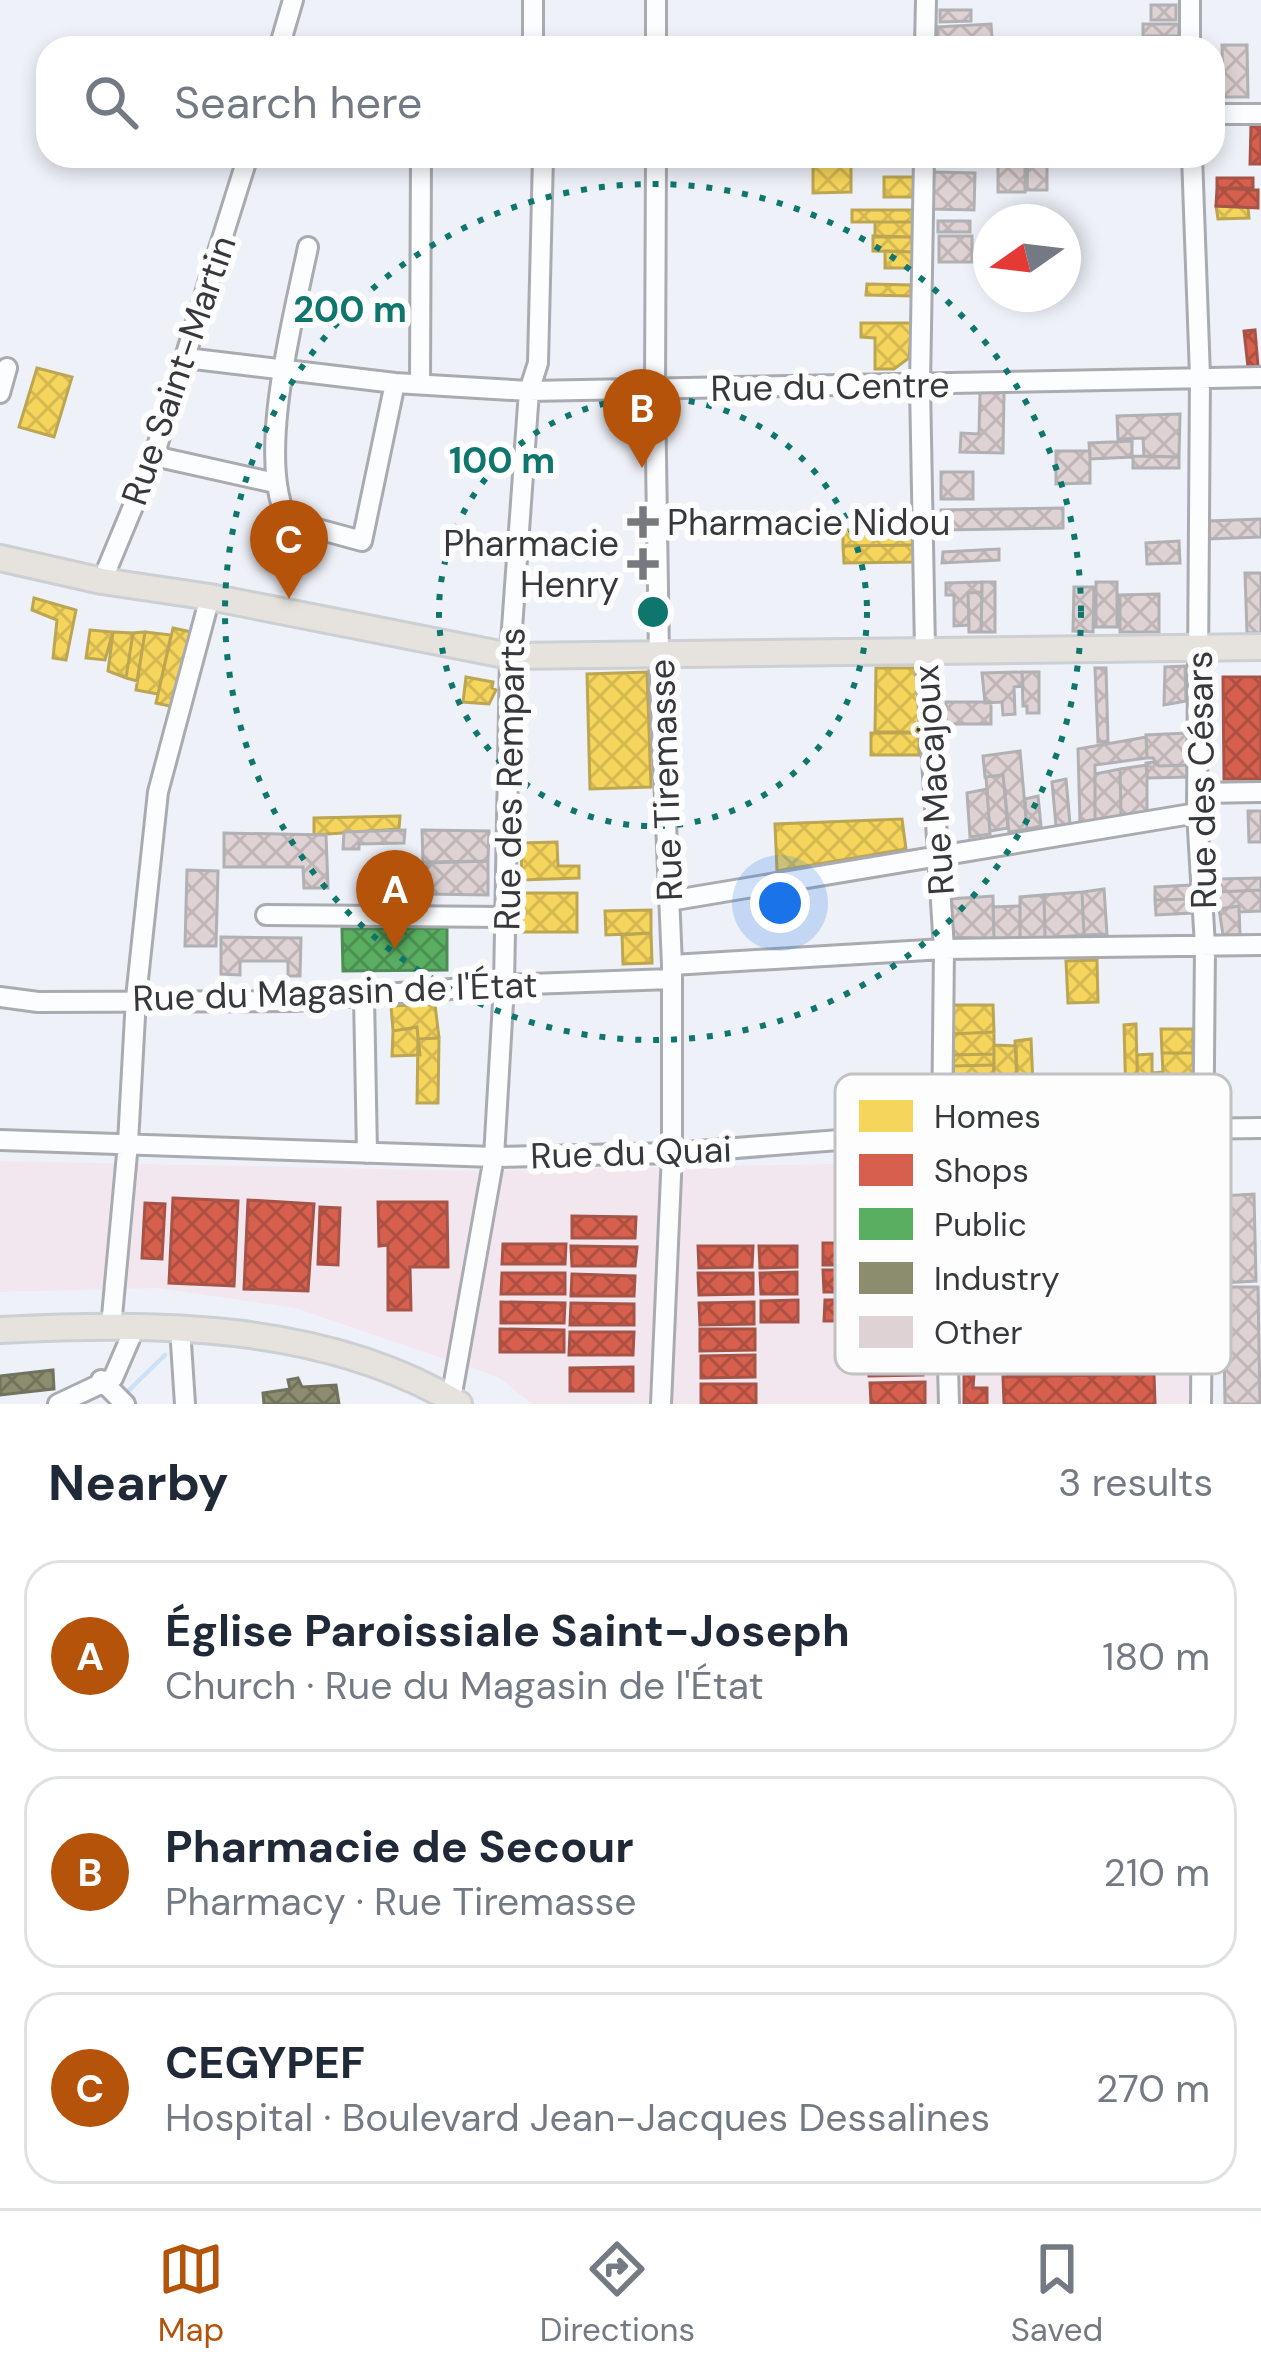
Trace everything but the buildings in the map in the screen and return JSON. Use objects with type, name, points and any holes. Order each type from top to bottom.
[{"type":"main road","points":[[0,558],[510,656],[1261,646]]},
{"type":"main road","points":[[0,1330],[180,1328],[332,1352],[392,1371],[455,1401]]},
{"type":"street","points":[[282,36],[293,0]]},
{"type":"street","points":[[532,0],[533,36]]},
{"type":"street","points":[[656,0],[656,36]]},
{"type":"street","points":[[925,36],[926,0]]},
{"type":"street","points":[[1190,0],[1190,36]]},
{"type":"street","points":[[1225,114],[1261,114]]},
{"type":"street","name":"Rue Saint-Martin","points":[[102,581],[154,455],[244,168]]},
{"type":"street","points":[[420,384],[421,168]]},
{"type":"street","name":"Rue des Remparts","points":[[455,1401],[494,1157],[504,985],[510,656],[529,391],[538,364],[543,168]]},
{"type":"street","name":"Rue Tiremasse","points":[[656,168],[659,656],[671,972],[672,1153],[661,1404]]},
{"type":"street","name":"Rue Macajoux","points":[[924,168],[920,385],[925,649],[944,950],[943,1074]]},
{"type":"street","name":"Rue des Césars","points":[[1192,168],[1199,376],[1203,1074]]},
{"type":"street","points":[[308,247],[282,372],[275,483],[288,521],[357,542],[365,536],[395,383]]},
{"type":"street","name":"Rue du Centre","points":[[186,358],[395,383],[529,391],[1261,376]]},
{"type":"street","points":[[0,393],[8,368]]},
{"type":"street","points":[[154,455],[275,483]]},
{"type":"street","points":[[58,1404],[114,1392],[123,1326],[136,998],[158,792],[210,597]]},
{"type":"street","points":[[669,901],[937,856],[1261,792]]},
{"type":"street","points":[[266,915],[505,917]]},
{"type":"street","points":[[944,950],[1261,945]]},
{"type":"street","name":"Rue du Magasin de l'État","points":[[0,997],[38,1002],[293,1000],[944,950]]},
{"type":"street","points":[[364,996],[367,1153]]},
{"type":"street","name":"Rue du Quai","points":[[1231,1130],[1261,1128]]},
{"type":"street","name":"Rue du Quai","points":[[0,1140],[494,1157],[672,1153],[835,1140]]},
{"type":"street","points":[[180,1328],[185,1404]]},
{"type":"street","name":"Rue Macajoux","points":[[948,1374],[949,1404]]},
{"type":"street","name":"Rue des Césars","points":[[1201,1374],[1201,1404]]},
{"type":"shaded area","points":[[0,1161],[479,1171],[835,1164],[835,1374],[1191,1374],[1191,1404],[532,1404],[498,1377],[295,1308],[157,1288],[0,1292]]},
{"type":"waterway","points":[[126,1393],[165,1355]]},
{"type":"place","name":"Pharmacie de Secour","points":[[642,468]]},
{"type":"place","name":"Pharmacie Nidou","points":[[643,522]]},
{"type":"place","name":"Pharmacie Henry","points":[[643,564]]},
{"type":"place","name":"CEGYPEF","points":[[289,599]]},
{"type":"place","name":"Église Paroissiale Saint-Joseph","points":[[395,949]]}]
